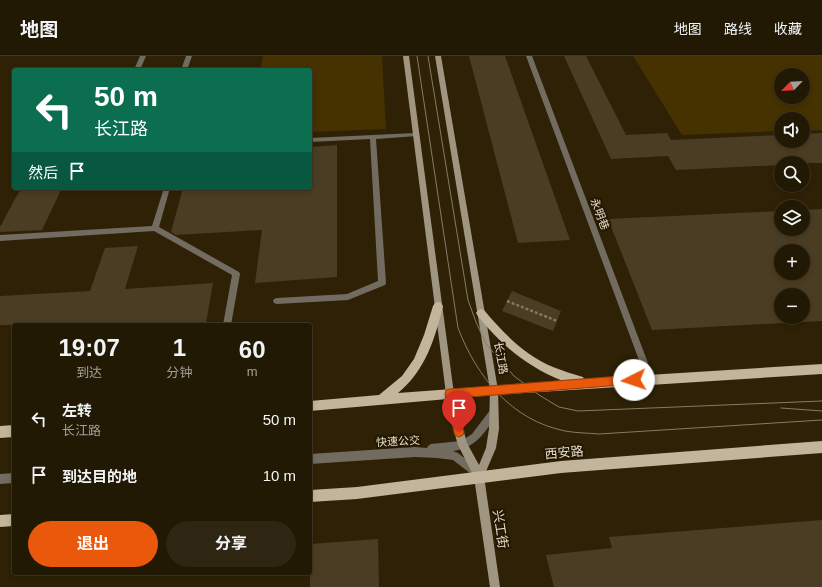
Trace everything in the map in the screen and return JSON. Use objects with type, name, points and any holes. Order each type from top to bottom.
[{"type":"main road","points":[[406,56],[415,135],[450,394],[463,445],[479,476]]},
{"type":"main road","name":"长江路","points":[[438,56],[494,390],[494,429],[491,448],[479,476]]},
{"type":"main road","points":[[380,401],[405,379],[422,357],[438,306]]},
{"type":"main road","points":[[481,313],[497,334],[515,351],[536,364],[561,376],[587,383]]},
{"type":"main road","points":[[312,406],[587,383],[822,369]]},
{"type":"main road","points":[[0,432],[12,431]]},
{"type":"main road","name":"西安路","points":[[312,496],[357,493],[479,476],[561,467],[822,447]]},
{"type":"main road","name":"兴工街","points":[[479,476],[495,587]]},
{"type":"main road","points":[[0,521],[12,520]]},
{"type":"street","points":[[138,68],[142,56]]},
{"type":"street","points":[[185,68],[189,56]]},
{"type":"street","name":"永明巷","points":[[529,56],[650,379]]},
{"type":"street","points":[[312,140],[415,135]]},
{"type":"street","points":[[277,301],[348,297],[382,283],[373,137]]},
{"type":"street","points":[[155,228],[166,190]]},
{"type":"street","points":[[0,238],[155,228],[236,274],[227,323]]},
{"type":"street","points":[[415,452],[463,445],[475,437],[494,412]]},
{"type":"street","name":"快速公交","points":[[312,458],[437,452],[455,456],[468,465],[479,476]]},
{"type":"street","points":[[0,479],[12,478]]},
{"type":"path","points":[[507,300],[557,321]]},
{"type":"shaded area","points":[[263,56],[382,56],[386,129],[312,132],[312,68],[260,68]]},
{"type":"shaded area","points":[[633,56],[822,56],[822,130],[810,131],[810,112],[774,112],[774,131],[682,135]]},
{"type":"building","points":[[469,56],[505,56],[570,240],[518,243]]},
{"type":"building","points":[[564,56],[586,56],[626,135],[667,133],[671,140],[774,135],[774,148],[810,148],[810,134],[822,133],[822,163],[810,163],[810,156],[774,156],[774,165],[676,170],[668,156],[611,159]]},
{"type":"building","points":[[337,145],[337,277],[255,283],[262,230],[176,235],[171,232],[182,190],[312,190],[312,147]]},
{"type":"building","points":[[20,190],[61,190],[42,230],[0,232],[0,227]]},
{"type":"building","points":[[822,209],[822,321],[810,322],[810,288],[774,288],[774,324],[652,330],[608,219],[774,211],[774,236],[810,236],[810,210]]},
{"type":"building","points":[[138,246],[125,289],[213,283],[206,323],[12,323],[12,325],[0,325],[0,296],[90,291],[105,248]]},
{"type":"building","points":[[512,291],[561,311],[553,331],[502,311]]},
{"type":"building","points":[[822,520],[822,587],[554,587],[546,555],[612,548],[609,537]]},
{"type":"building","points":[[378,539],[379,587],[310,587],[310,575],[312,575],[312,544]]},
{"type":"tram line","points":[[417,56],[458,328],[475,363],[498,394],[528,417],[546,425],[565,431],[578,433],[599,434],[822,420]]},
{"type":"tram line","points":[[428,56],[468,300],[486,344],[514,376],[539,395],[559,407],[578,411],[822,401]]},
{"type":"tram line","points":[[781,408],[822,411]]},
{"type":"route","points":[[459,432],[450,394],[634,380]]}]
